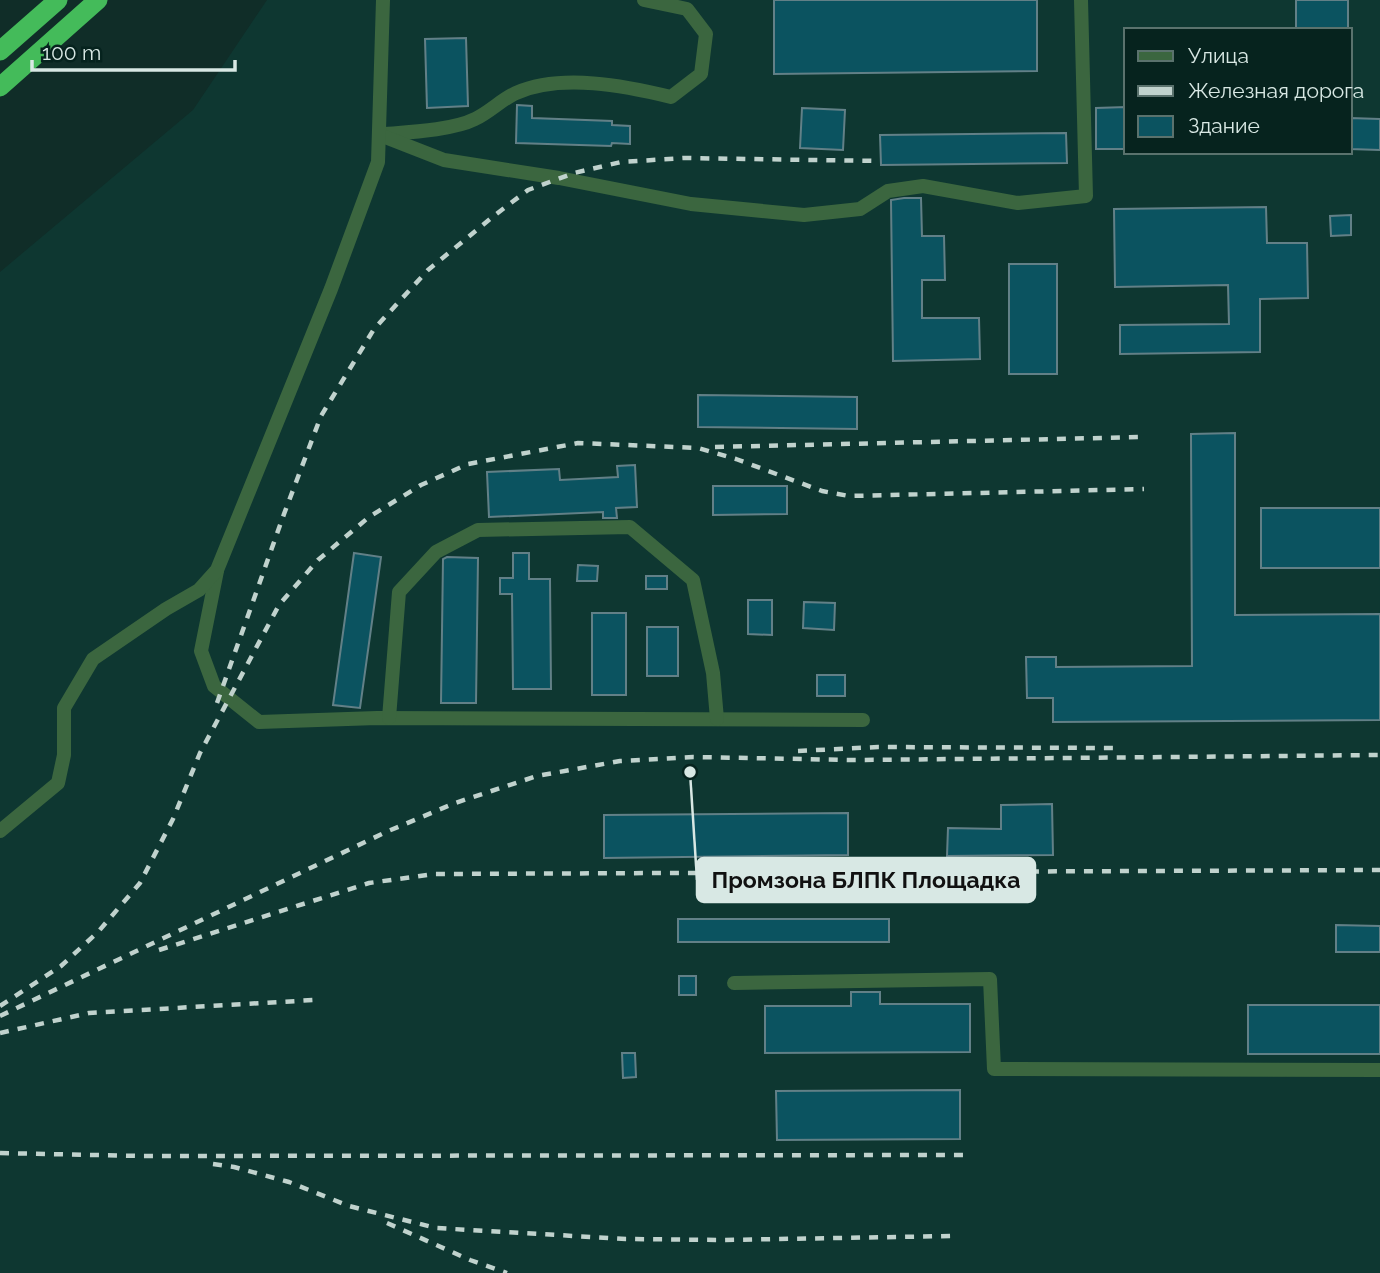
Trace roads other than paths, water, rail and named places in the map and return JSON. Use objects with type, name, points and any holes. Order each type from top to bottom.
[{"type":"highway","points":[[0,51],[58,0]]},
{"type":"highway","points":[[0,87],[98,0]]},
{"type":"street","points":[[383,0],[378,162],[331,289],[217,570],[201,651],[214,686],[258,722],[388,718],[863,720]]},
{"type":"street","points":[[380,135],[430,130],[474,120],[517,92],[554,84],[622,86],[671,97],[701,74],[706,34],[687,9],[644,0]]},
{"type":"street","points":[[380,135],[444,160],[559,178],[691,204],[804,215],[860,209],[888,191],[923,186],[1018,203],[1086,196],[1081,0]]},
{"type":"street","points":[[388,718],[399,592],[436,552],[478,530],[630,527],[693,580],[713,673],[718,719]]},
{"type":"street","points":[[0,831],[58,783],[64,754],[64,708],[93,659],[199,590],[217,570]]},
{"type":"street","points":[[734,983],[990,979],[994,1069],[1380,1070]]},
{"type":"railway","points":[[217,703],[321,416],[374,329],[428,270],[495,215],[528,190],[574,173],[621,162],[684,158],[880,161]]},
{"type":"railway","points":[[715,447],[1142,437]]},
{"type":"railway","points":[[0,1006],[61,966],[98,932],[140,883],[173,819],[200,753],[279,605],[318,560],[369,517],[421,485],[468,464],[578,443],[698,448],[822,491],[849,496],[1144,489]]},
{"type":"railway","points":[[798,751],[878,747],[1113,748]]},
{"type":"railway","points":[[0,1016],[386,832],[455,803],[537,776],[620,761],[693,757],[853,760],[1380,755]]},
{"type":"railway","points":[[159,950],[369,883],[434,874],[1380,870]]},
{"type":"railway","points":[[0,1033],[89,1013],[314,1000]]},
{"type":"railway","points":[[0,1153],[143,1156],[966,1155]]},
{"type":"railway","points":[[213,1164],[289,1182],[349,1206],[436,1228],[626,1239],[953,1236]]},
{"type":"railway","points":[[387,1223],[470,1260],[507,1273]]},
{"type":"place","name":"Промзона БЛПК Площадка","points":[[690,772]]}]
